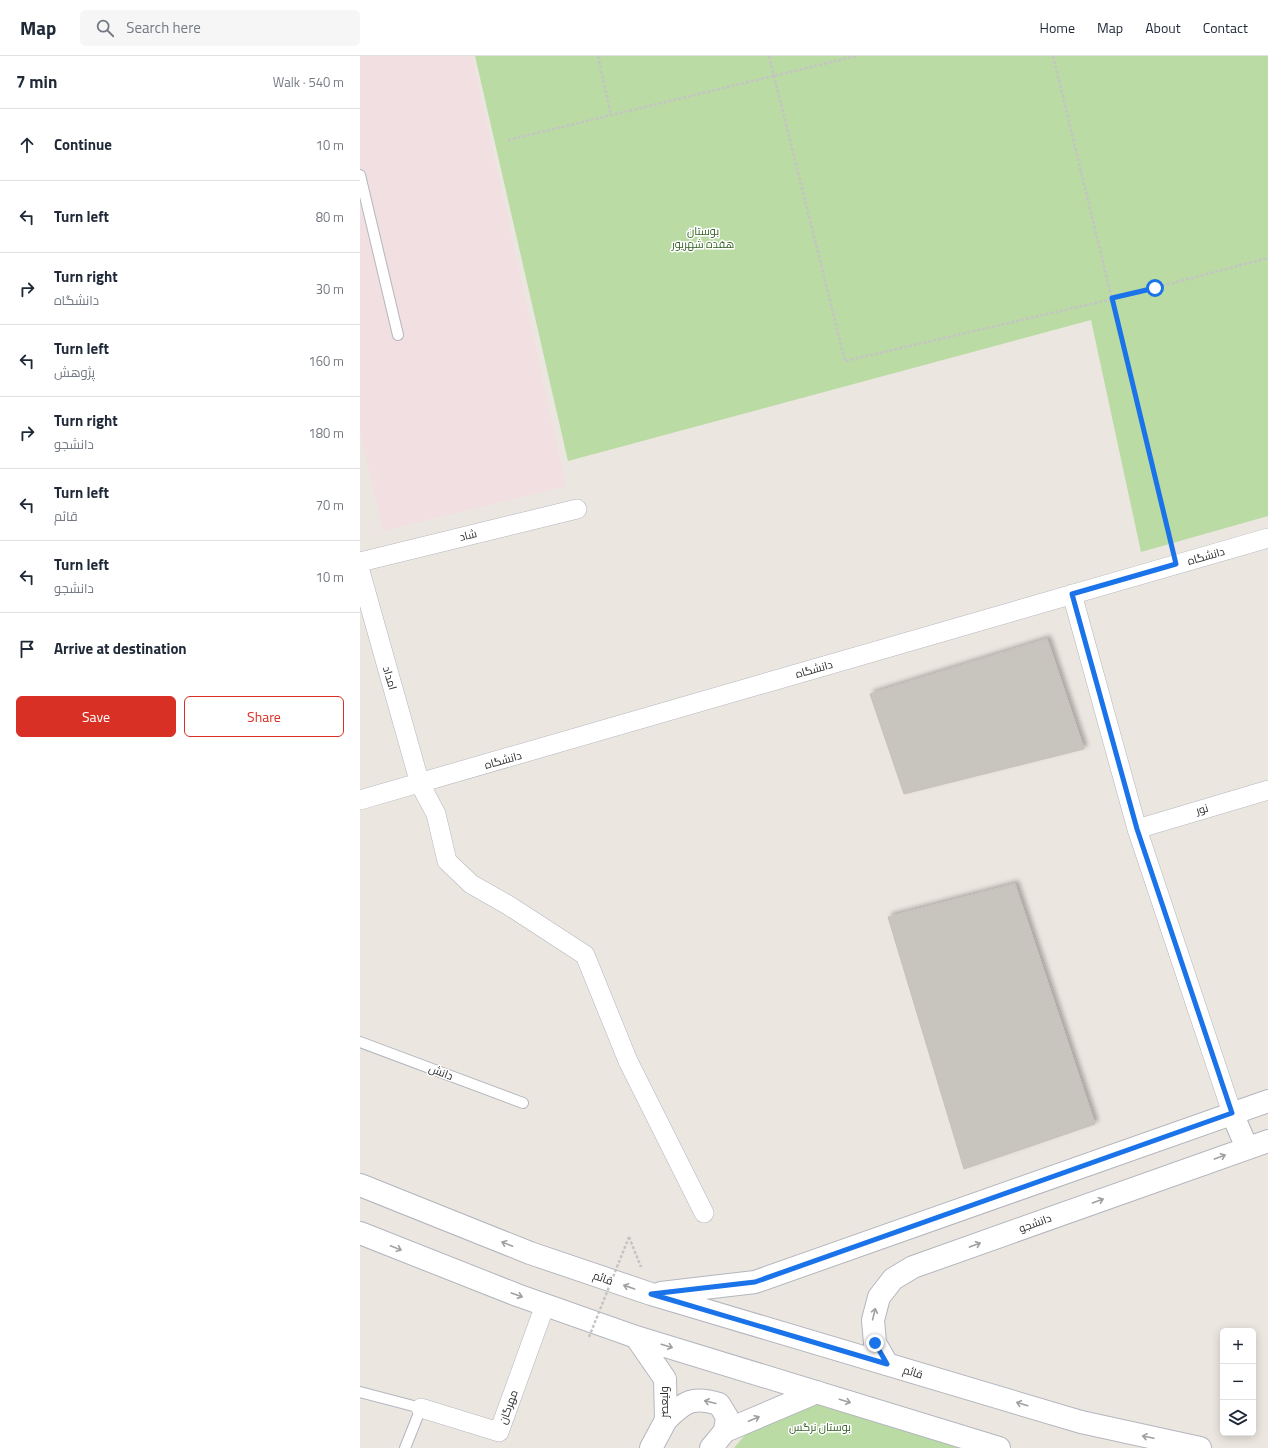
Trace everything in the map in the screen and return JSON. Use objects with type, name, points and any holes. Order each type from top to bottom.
[{"type":"main road","points":[[651,1294],[755,1282],[1268,1101]]},
{"type":"main road","points":[[1232,1113],[1246,1148]]},
{"type":"main road","name":"دانشجو","points":[[887,1364],[875,1343],[873,1320],[879,1297],[893,1279],[913,1267],[1268,1140]]},
{"type":"main road","name":"قائم","points":[[360,1185],[530,1253],[651,1294],[1081,1422],[1200,1448]]},
{"type":"main road","points":[[360,1233],[517,1296],[636,1337],[1000,1448]]},
{"type":"main road","name":"ولیعصر","points":[[636,1337],[664,1379],[666,1420],[651,1448]]},
{"type":"main road","points":[[711,1448],[725,1431],[817,1392]]},
{"type":"main road","points":[[666,1420],[686,1403],[706,1400],[720,1404],[727,1416],[725,1431]]},
{"type":"street","name":"شاد","points":[[360,562],[576,509]]},
{"type":"street","name":"دانشگاه","points":[[360,800],[420,784],[1268,538]]},
{"type":"street","name":"امداد","points":[[360,571],[420,784],[436,814],[447,860],[471,884],[508,905],[585,955],[628,1061],[704,1214]]},
{"type":"street","points":[[1072,594],[1137,829],[1232,1113]]},
{"type":"street","name":"نور","points":[[1137,829],[1268,790]]},
{"type":"street","name":"مهرگان","points":[[421,1408],[499,1432],[545,1305]]},
{"type":"lane","points":[[360,175],[398,335]]},
{"type":"lane","name":"دانش","points":[[360,1042],[523,1103]]},
{"type":"lane","points":[[360,1392],[421,1408],[405,1448]]},
{"type":"path","points":[[598,56],[611,115]]},
{"type":"path","points":[[769,56],[845,361],[1112,298],[1268,258]]},
{"type":"path","points":[[508,140],[856,56]]},
{"type":"path","points":[[1054,56],[1176,564]]},
{"type":"path","points":[[589,1337],[629,1237]]},
{"type":"shaded area","points":[[360,56],[472,56],[566,486],[383,531],[360,431]]},
{"type":"green space","name":"بوستان هفده شهریور","points":[[475,56],[1268,56],[1268,516],[1141,552],[1091,320],[568,461]]},
{"type":"green space","name":"بوستان نرگس","points":[[813,1404],[849,1407],[979,1448],[734,1448],[755,1423]]},
{"type":"building","points":[[1047,639],[1084,749],[904,794],[870,694]]},
{"type":"building","points":[[1015,884],[1095,1124],[964,1169],[888,917]]},
{"type":"route","points":[[875,1343],[887,1364],[651,1294],[755,1282],[1232,1113],[1137,829],[1072,594],[1176,564],[1112,298],[1155,288]]}]
